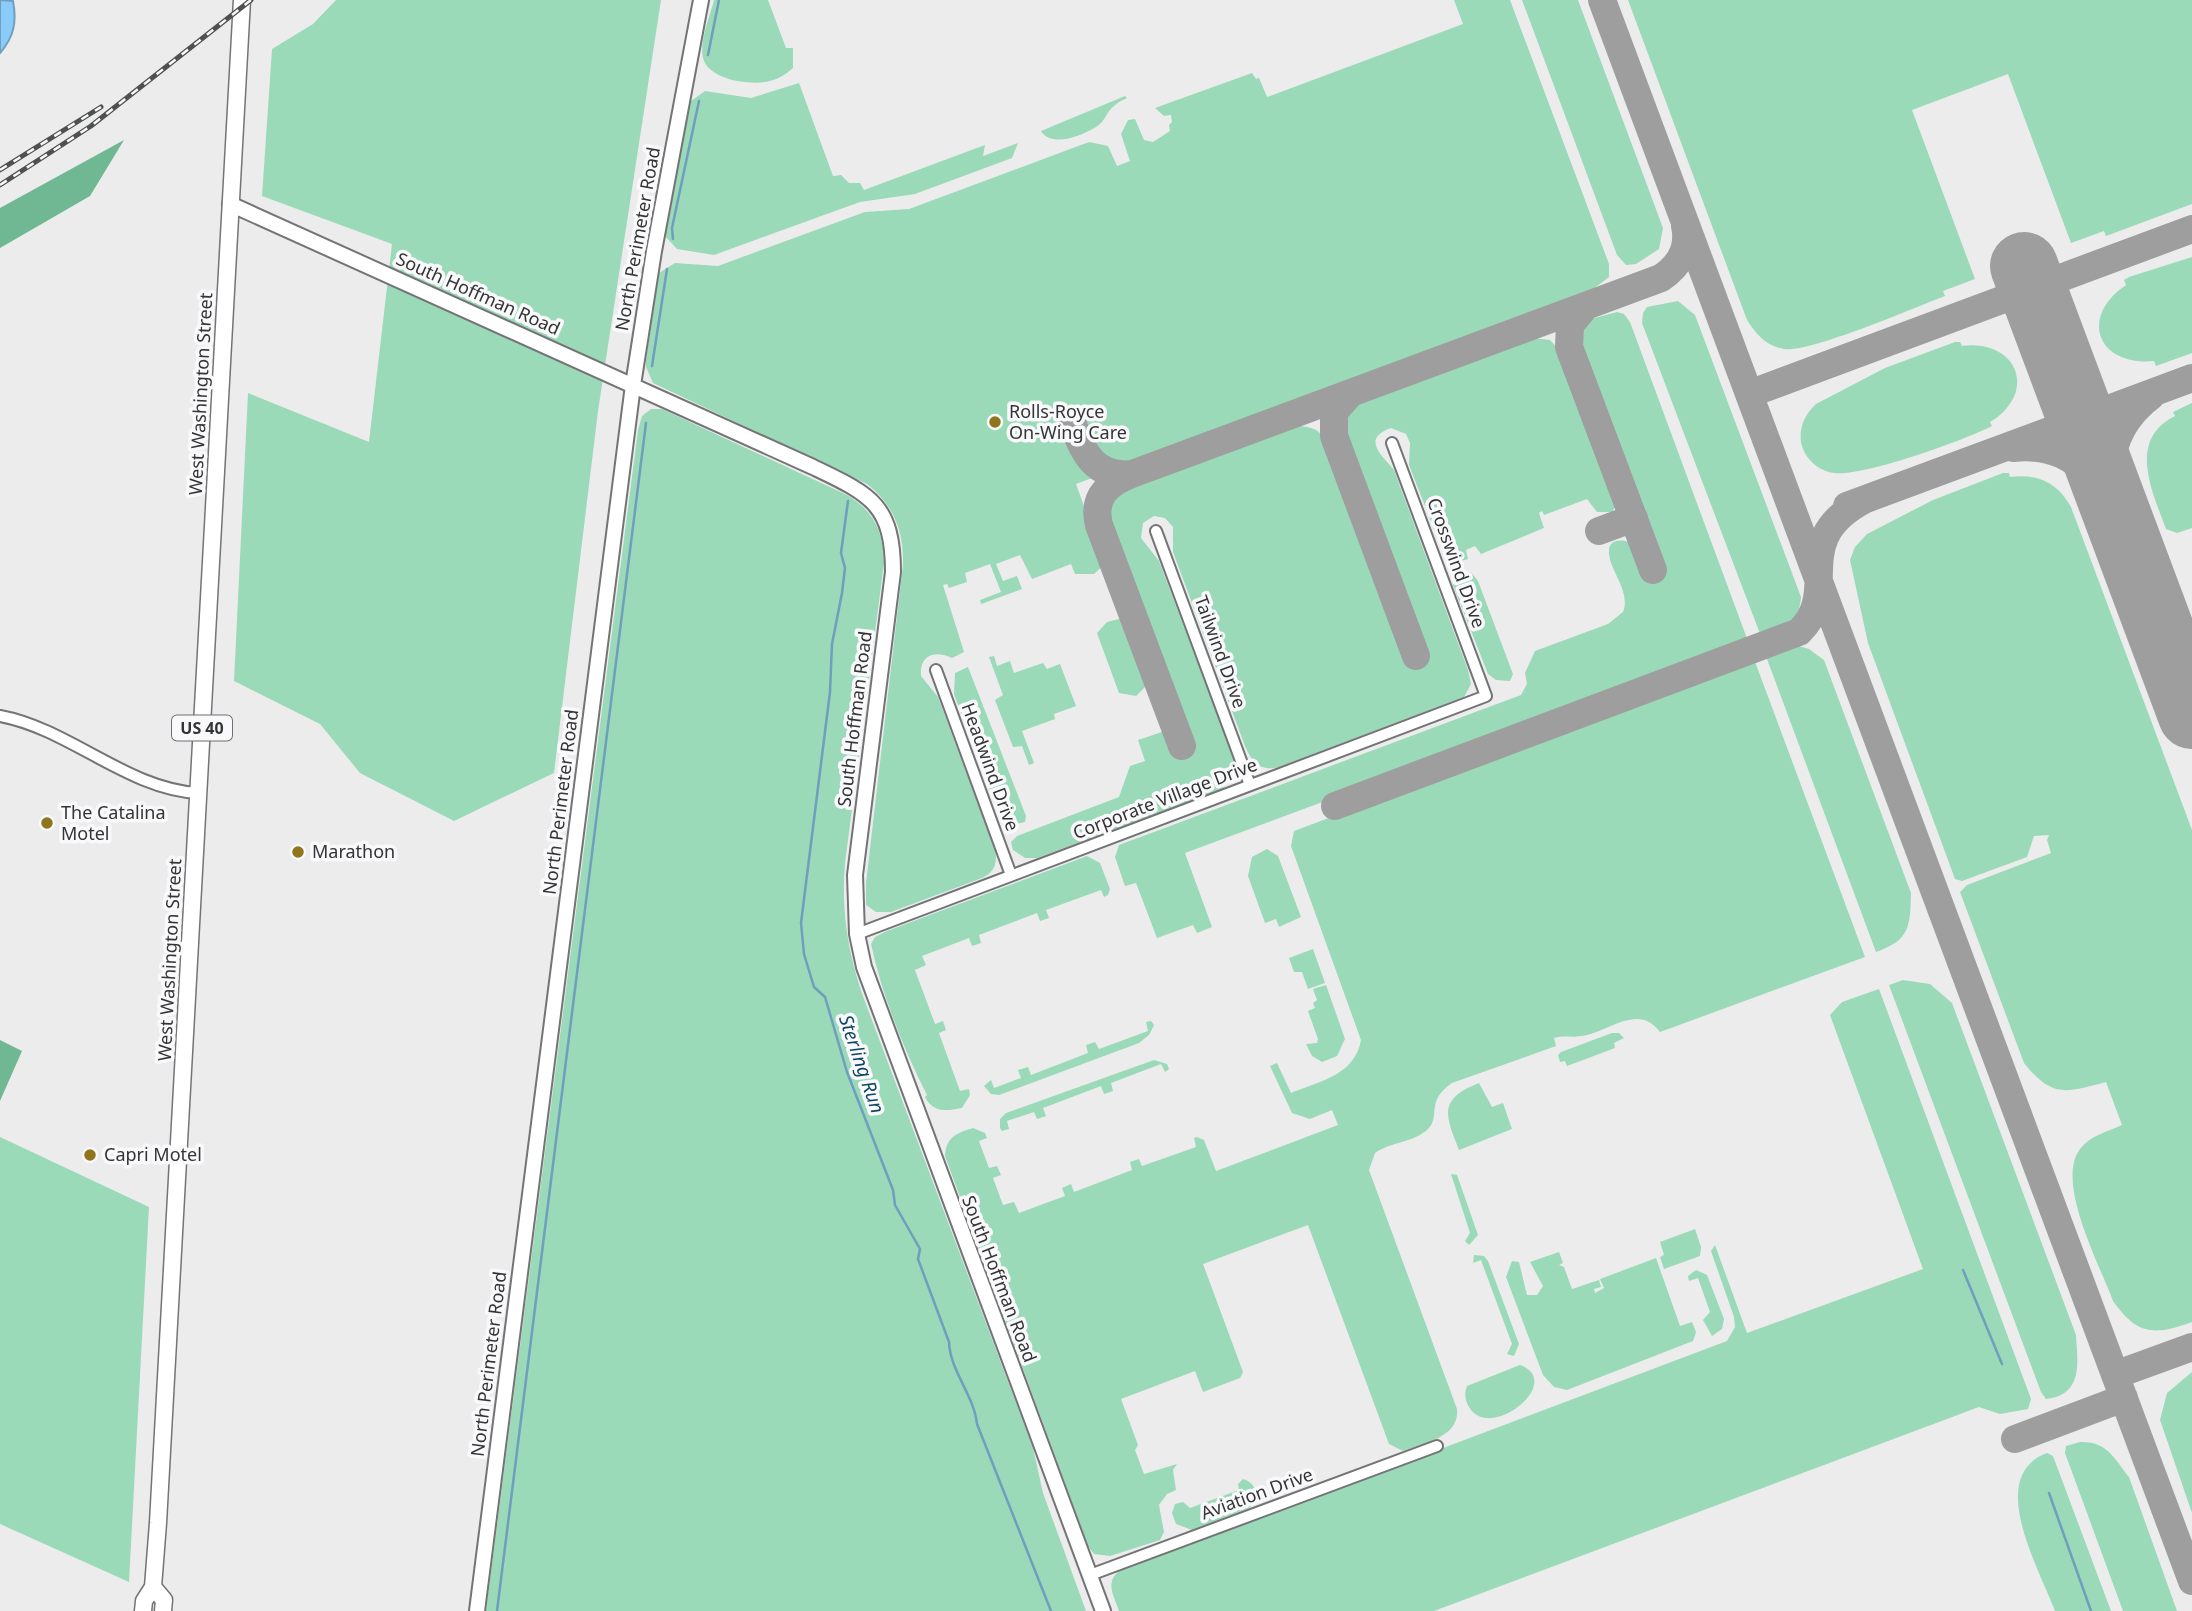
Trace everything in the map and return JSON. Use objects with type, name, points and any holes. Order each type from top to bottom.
[{"type":"main road","name":"West Washington Street","points":[[143,1611],[144,1601],[153,1587],[242,0]]},
{"type":"main road","name":"West Washington Street","points":[[153,1587],[164,1600],[163,1611]]},
{"type":"street","name":"North Perimeter Road","points":[[477,1611],[633,385],[654,251],[701,0]]},
{"type":"street","name":"South Hoffman Road","points":[[230,204],[860,490],[880,509],[891,533],[893,572],[855,875],[856,934],[864,967],[1103,1611]]},
{"type":"street","name":"Crosswind Drive","points":[[1392,443],[1486,696]]},
{"type":"street","name":"Tailwind Drive","points":[[1156,531],[1250,785]]},
{"type":"street","name":"Headwind Drive","points":[[936,670],[1011,875]]},
{"type":"street","name":"Corporate Village Drive","points":[[856,934],[1486,696]]},
{"type":"street","points":[[0,716],[29,725],[163,788],[198,793]]},
{"type":"street","name":"Aviation Drive","points":[[1090,1576],[1437,1446]]},
{"type":"green space","points":[[336,0],[661,0],[598,411],[554,773],[454,821],[360,773],[320,724],[234,681],[248,393],[369,442],[392,244],[262,196],[272,49],[313,24]]},
{"type":"green space","points":[[714,0],[768,0],[786,48],[793,48],[793,68],[779,78],[753,83],[732,80],[713,72],[707,66],[702,52]]},
{"type":"green space","points":[[1454,0],[1510,0],[1609,264],[1609,277],[1588,293],[1076,484],[1105,564],[1094,574],[1075,574],[1071,564],[1032,579],[1020,555],[996,564],[1003,581],[1017,576],[1022,589],[981,604],[980,600],[1001,592],[990,564],[965,573],[967,582],[949,588],[947,584],[943,585],[964,652],[952,658],[940,654],[930,656],[923,663],[921,676],[938,697],[996,859],[990,873],[982,878],[891,912],[876,912],[866,905],[866,883],[903,565],[902,541],[896,520],[884,501],[867,484],[653,383],[646,360],[659,273],[675,263],[718,266],[865,212],[909,209],[1089,142],[1108,146],[1117,166],[1130,161],[1121,134],[1128,120],[1135,119],[1144,140],[1153,142],[1170,131],[1169,125],[1172,122],[1171,115],[1164,116],[1155,108],[1252,73],[1256,79],[1259,78],[1267,97],[1463,24]]},
{"type":"green space","points":[[1522,0],[1578,0],[1663,228],[1659,249],[1636,264],[1626,265],[1617,255]]},
{"type":"green space","points":[[1628,0],[2192,0],[2192,204],[2106,236],[2104,231],[2071,243],[2008,74],[1912,110],[1975,279],[1943,291],[1945,296],[1838,337],[1797,348],[1784,349],[1772,345],[1762,339],[1747,320]]},
{"type":"green space","points":[[799,83],[833,176],[841,175],[849,183],[860,183],[864,190],[985,145],[983,156],[1018,143],[1012,158],[915,194],[860,202],[714,255],[677,249],[664,235],[691,101],[705,91],[751,98]]},
{"type":"green space","points":[[1125,96],[1127,98],[1114,106],[1100,124],[1083,134],[1059,140],[1046,136],[1041,131]]},
{"type":"green space","points":[[124,140],[90,196],[0,248],[0,208]]},
{"type":"green space","points":[[2192,257],[2192,353],[2156,366],[2154,361],[2135,361],[2119,356],[2108,348],[2101,337],[2099,325],[2102,311],[2111,298],[2126,285],[2124,280]]},
{"type":"green space","points":[[1678,301],[1695,315],[1801,597],[1794,619],[1762,639],[1642,323],[1647,307]]},
{"type":"green space","points":[[1617,312],[1624,314],[1630,322],[1749,644],[1185,853],[1212,927],[1197,933],[1193,925],[1157,938],[1136,883],[1125,886],[1115,857],[1119,845],[1521,695],[1527,684],[1525,673],[1535,651],[1608,624],[1623,612],[1623,590],[1609,554],[1609,548],[1615,541],[1636,545],[1648,576],[1663,571],[1580,339],[1587,320]]},
{"type":"green space","points":[[1533,338],[1550,340],[1562,353],[1617,496],[1617,505],[1612,512],[1597,512],[1587,499],[1544,515],[1542,511],[1539,513],[1544,528],[1481,554],[1475,546],[1466,550],[1468,559],[1448,565],[1409,465],[1410,443],[1406,434],[1391,428],[1382,432],[1375,442],[1394,470],[1468,670],[1471,684],[1464,697],[1279,767],[1262,767],[1251,757],[1245,746],[1173,552],[1173,527],[1165,518],[1154,516],[1143,523],[1141,538],[1159,561],[1234,759],[1234,777],[1222,789],[1037,858],[1025,858],[1013,850],[1011,842],[1017,836],[1119,797],[1130,766],[1145,761],[1138,740],[1168,730],[1175,751],[1191,746],[1115,544],[1110,509],[1116,498],[1123,492],[1297,426],[1314,429],[1322,436],[1336,462],[1412,664],[1427,659],[1351,456],[1344,421],[1358,403]]},
{"type":"green space","points":[[1960,342],[1962,346],[1981,346],[1996,351],[2008,359],[2015,370],[2017,383],[2014,396],[2005,410],[1990,422],[1992,426],[1890,464],[1848,473],[1828,472],[1817,467],[1809,458],[1801,442],[1801,431],[1806,416],[1816,404],[1885,368]]},
{"type":"green space","points":[[2192,403],[2192,528],[2177,533],[2166,529],[2160,514],[2150,483],[2147,452],[2151,438],[2160,426],[2175,416],[2173,412]]},
{"type":"green space","points":[[651,409],[662,409],[845,494],[870,514],[879,532],[884,563],[845,863],[844,898],[850,949],[864,999],[1033,1448],[1043,1493],[1086,1611],[486,1611],[638,430],[642,416]]},
{"type":"green space","points":[[2009,473],[2010,477],[2038,478],[2046,482],[2060,492],[2071,507],[2192,830],[2192,1322],[2179,1327],[2147,1330],[2130,1321],[2113,1301],[2082,1224],[2073,1182],[2074,1164],[2084,1144],[2122,1125],[2106,1082],[2080,1089],[2060,1090],[2043,1082],[2024,1063],[1960,892],[1967,885],[2051,853],[2047,840],[2049,835],[2034,836],[2027,857],[1962,881],[1955,879],[1868,643],[1850,560],[1855,547],[1867,534],[1933,500]]},
{"type":"green space","points":[[1471,572],[1478,581],[1513,674],[1510,681],[1496,680],[1488,674],[1453,585],[1456,578]]},
{"type":"green space","points":[[1119,619],[1128,621],[1151,681],[1136,696],[1119,693],[1097,633],[1107,622]]},
{"type":"green space","points":[[1799,646],[1809,649],[1824,660],[1911,893],[1906,930],[1896,942],[1876,952],[1767,659],[1767,654]]},
{"type":"green space","points":[[994,656],[997,666],[1010,661],[1014,673],[1043,663],[1047,669],[1060,664],[1076,706],[1054,714],[1055,719],[1022,731],[1034,763],[1029,765],[1022,746],[1013,747],[995,700],[1003,695],[989,657]]},
{"type":"green space","points":[[1754,659],[1865,957],[1660,1032],[1651,1023],[1632,1019],[1591,1034],[1554,1038],[1556,1046],[1452,1083],[1438,1097],[1433,1120],[1427,1130],[1415,1138],[1375,1153],[1369,1170],[1457,1409],[1453,1426],[1430,1442],[1403,1451],[1389,1444],[1308,1225],[1203,1264],[1243,1372],[1240,1378],[1203,1392],[1195,1371],[1121,1399],[1138,1445],[1135,1450],[1144,1474],[1177,1464],[1173,1470],[1176,1490],[1167,1494],[1159,1505],[1164,1532],[1160,1540],[1110,1556],[1094,1554],[1088,1546],[945,1156],[950,1140],[973,1128],[985,1133],[987,1138],[979,1141],[989,1168],[997,1166],[1001,1175],[993,1178],[1003,1205],[1014,1202],[1019,1213],[1065,1196],[1062,1188],[1071,1184],[1074,1192],[1132,1170],[1130,1162],[1139,1159],[1142,1166],[1196,1147],[1194,1138],[1197,1137],[1204,1140],[1216,1171],[1338,1125],[1332,1110],[1310,1119],[1292,1113],[1270,1066],[1277,1063],[1291,1093],[1344,1069],[1352,1061],[1361,1040],[1291,846],[1294,831]]},
{"type":"green space","points":[[968,667],[1026,816],[1025,822],[1006,826],[1001,820],[954,694],[955,673]]},
{"type":"green space","points":[[1267,849],[1278,856],[1301,917],[1279,927],[1276,919],[1265,923],[1248,876],[1252,857]]},
{"type":"green space","points":[[1087,856],[1100,863],[1110,889],[1108,895],[1104,897],[1101,890],[1046,910],[1049,918],[1040,921],[1037,913],[979,935],[981,943],[972,946],[969,938],[922,956],[926,965],[915,970],[935,1024],[943,1021],[946,1030],[939,1033],[960,1091],[969,1089],[970,1095],[962,1108],[945,1110],[932,1106],[925,1097],[927,1095],[887,1002],[871,944],[875,937]]},
{"type":"green space","points":[[1313,949],[1325,983],[1308,989],[1302,972],[1294,972],[1289,958]]},
{"type":"green space","points":[[1903,980],[1930,984],[1952,1003],[2076,1335],[2076,1374],[2067,1391],[2059,1396],[2046,1399],[2041,1392],[1889,985]]},
{"type":"green space","points":[[1326,985],[1345,1039],[1337,1056],[1322,1062],[1312,1056],[1306,1044],[1317,1043],[1318,1039],[1308,1011],[1315,1008],[1313,1003],[1317,1000],[1313,989]]},
{"type":"green space","points":[[1879,989],[2031,1399],[2028,1409],[2000,1414],[1979,1407],[1434,1611],[1119,1611],[1112,1583],[1122,1569],[1727,1341],[1735,1327],[1734,1317],[1711,1251],[1715,1245],[1747,1333],[1923,1269],[1830,1015],[1842,1002]]},
{"type":"green space","points":[[1151,1021],[1154,1025],[1149,1035],[1139,1043],[999,1095],[991,1094],[984,1086],[991,1080],[994,1088],[1021,1078],[1018,1070],[1028,1067],[1031,1075],[1088,1053],[1086,1045],[1095,1042],[1099,1049],[1148,1031],[1146,1022]]},
{"type":"green space","points":[[1612,1033],[1619,1033],[1624,1038],[1614,1043],[1615,1048],[1567,1066],[1565,1061],[1560,1062],[1558,1055],[1561,1052]]},
{"type":"green space","points":[[0,1040],[22,1051],[0,1101]]},
{"type":"green space","points":[[1154,1060],[1167,1064],[1169,1069],[1165,1072],[1161,1064],[1111,1083],[1113,1091],[1104,1094],[1101,1086],[1043,1108],[1046,1116],[1037,1119],[1034,1112],[1007,1121],[1009,1129],[1002,1131],[1000,1128],[1000,1119],[1006,1113]]},
{"type":"green space","points":[[1479,1083],[1492,1107],[1503,1103],[1512,1129],[1459,1150],[1450,1127],[1448,1109],[1457,1095]]},
{"type":"green space","points":[[0,1137],[149,1207],[129,1582],[0,1524]]},
{"type":"green space","points":[[1451,1174],[1457,1175],[1478,1235],[1469,1245],[1465,1241],[1470,1233]]},
{"type":"green space","points":[[1695,1229],[1701,1247],[1700,1256],[1664,1269],[1660,1257],[1664,1255],[1660,1242]]},
{"type":"green space","points":[[1559,1252],[1563,1263],[1559,1265],[1564,1267],[1572,1289],[1599,1280],[1601,1287],[1594,1289],[1595,1293],[1604,1288],[1600,1279],[1656,1258],[1680,1326],[1692,1322],[1696,1332],[1693,1341],[1567,1390],[1554,1387],[1543,1375],[1506,1277],[1512,1261],[1519,1262],[1527,1295],[1537,1295],[1543,1286],[1530,1262]]},
{"type":"green space","points":[[1474,1255],[1484,1256],[1488,1261],[1519,1344],[1514,1356],[1507,1354],[1512,1344],[1481,1260],[1473,1263]]},
{"type":"green space","points":[[1696,1270],[1707,1275],[1724,1319],[1722,1329],[1712,1336],[1703,1320],[1710,1312],[1698,1278],[1689,1281],[1688,1276]]},
{"type":"green space","points":[[1520,1365],[1532,1373],[1534,1384],[1519,1406],[1492,1418],[1479,1416],[1469,1407],[1465,1397],[1467,1386]]},
{"type":"green space","points":[[2192,1372],[2192,1513],[2160,1420],[2167,1393]]},
{"type":"green space","points":[[2080,1442],[2104,1448],[2129,1477],[2177,1611],[2123,1611],[2065,1453],[2066,1446]]},
{"type":"green space","points":[[2047,1453],[2053,1456],[2111,1611],[2055,1611],[2038,1571],[2022,1525],[2018,1502],[2020,1481],[2029,1465]]},
{"type":"green space","points":[[1243,1479],[1254,1487],[1256,1495],[1249,1508],[1192,1530],[1176,1524],[1172,1513],[1175,1504],[1183,1502],[1190,1508],[1239,1490],[1238,1484]]},
{"type":"water","points":[[0,0],[13,1],[15,16],[11,35],[0,53]]},
{"type":"waterway","points":[[708,55],[719,0]]},
{"type":"waterway","points":[[673,239],[672,228],[699,101]]},
{"type":"waterway","points":[[652,366],[667,269]]},
{"type":"waterway","points":[[497,1611],[646,423]]},
{"type":"waterway","name":"Sterling Run","points":[[848,501],[841,553],[845,568],[832,644],[830,692],[801,923],[804,954],[814,987],[825,997],[847,1072],[893,1190],[895,1205],[920,1249],[918,1259],[949,1342],[953,1363],[972,1403],[977,1424],[1051,1611]]},
{"type":"waterway","points":[[1963,1270],[2002,1364]]},
{"type":"waterway","points":[[2049,1493],[2091,1611]]},
{"type":"taxiway","points":[[1602,0],[2192,1581]]},
{"type":"taxiway","points":[[1182,746],[1099,525],[1098,506],[1104,492],[1132,474],[1661,278],[1682,256],[1686,242],[1685,226]]},
{"type":"taxiway","points":[[1749,394],[2192,229]]},
{"type":"taxiway","points":[[1586,306],[1570,325],[1569,347],[1653,570]]},
{"type":"taxiway","points":[[1847,506],[2192,378]]},
{"type":"taxiway","points":[[1351,393],[1334,412],[1334,436],[1416,656]]},
{"type":"taxiway","points":[[2116,505],[2111,474],[2115,445],[2129,419],[2151,396]]},
{"type":"taxiway","points":[[1072,422],[1092,461],[1109,472],[1132,474]]},
{"type":"taxiway","points":[[2013,448],[2043,449],[2068,458],[2087,473],[2103,493],[2115,517],[2144,594]]},
{"type":"taxiway","points":[[1335,806],[1799,632],[1811,616],[1817,599],[1821,549],[1828,532],[1841,516],[1864,500]]},
{"type":"taxiway","points":[[1599,531],[1634,518]]},
{"type":"taxiway","points":[[2115,1375],[2192,1347]]},
{"type":"taxiway","points":[[2015,1439],[2124,1398]]},
{"type":"runway","points":[[2024,266],[2192,715]]},
{"type":"railway","points":[[0,185],[91,126],[251,0]]},
{"type":"railway","points":[[0,170],[101,107]]},
{"type":"place","name":"Rolls-Royce On-Wing Care","points":[[995,422]]},
{"type":"place","name":"The Catalina Motel","points":[[47,823]]},
{"type":"place","name":"Marathon","points":[[298,852]]},
{"type":"place","name":"Capri Motel","points":[[90,1155]]}]
